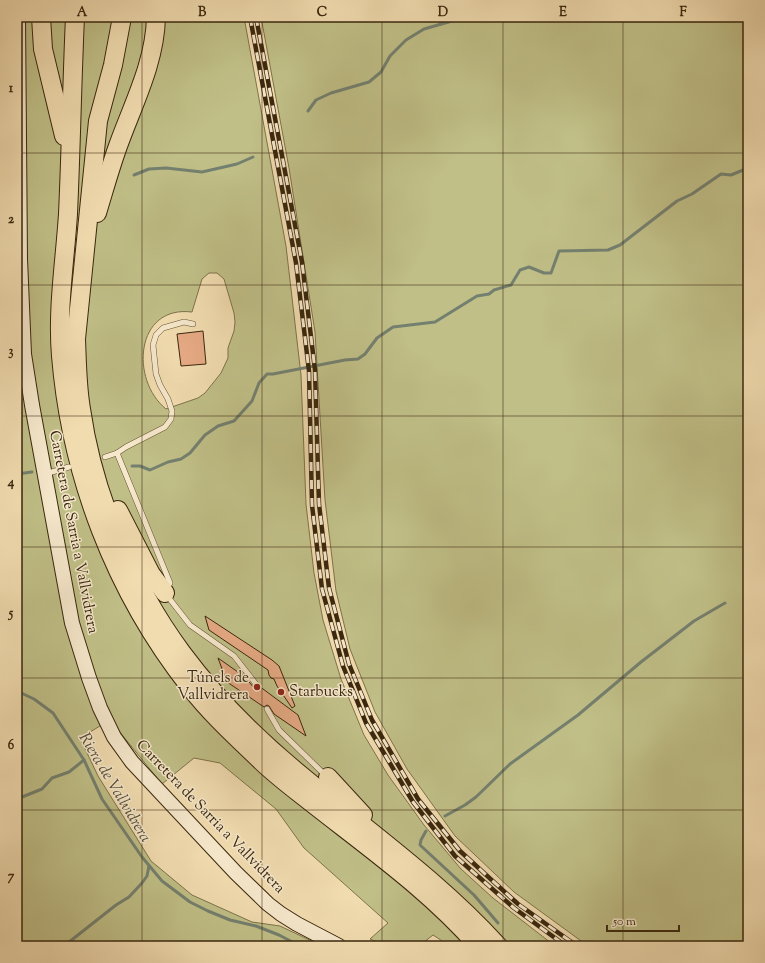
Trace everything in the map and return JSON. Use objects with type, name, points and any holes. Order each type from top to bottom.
[{"type":"highway","points":[[41,17],[44,49],[69,160]]},
{"type":"highway","points":[[75,17],[68,213],[60,326],[61,354],[66,402],[73,437],[93,513],[104,540],[128,593],[163,650],[190,687],[230,731],[261,762],[378,855],[429,898],[467,933],[478,946]]},
{"type":"highway","points":[[122,17],[113,65],[98,121],[77,333],[77,372],[80,408],[87,443],[99,461],[101,474],[151,574],[165,592]]},
{"type":"highway","points":[[83,270],[107,179],[118,145],[131,116],[152,52],[156,17]]},
{"type":"highway","points":[[99,461],[104,503],[136,578],[153,609],[186,658],[227,707],[252,732],[301,776],[451,898],[498,946]]},
{"type":"highway","points":[[328,777],[395,851]]},
{"type":"main road","name":"Carretera de Sarria a Vallvidrera","points":[[18,17],[22,339],[25,367],[44,474],[66,595],[77,642],[100,708],[114,737],[137,768],[236,873],[268,904],[297,924],[339,946]]},
{"type":"lane","points":[[99,461],[117,454],[126,446],[165,427],[171,419],[172,411],[156,374],[153,344],[156,335],[163,328],[184,322],[193,324]]},
{"type":"lane","points":[[117,454],[170,583],[165,592],[190,625],[234,656],[256,684]]},
{"type":"lane","points":[[44,474],[69,467]]},
{"type":"lane","points":[[267,709],[279,730],[328,777]]},
{"type":"shaded area","points":[[17,17],[244,17],[286,246],[301,375],[306,504],[314,573],[323,620],[341,679],[364,735],[388,775],[424,825],[461,869],[493,898],[555,946],[450,946],[433,935],[419,946],[386,946],[370,939],[388,923],[304,848],[276,809],[220,763],[194,758],[162,784],[114,725],[100,726],[80,738],[98,776],[151,861],[192,895],[252,922],[280,926],[322,946],[17,946]],"holes":[[[209,273],[217,273],[224,279],[234,313],[234,331],[228,348],[228,358],[221,373],[205,393],[198,398],[166,409],[154,396],[147,381],[143,364],[144,347],[149,332],[159,320],[173,313],[192,312],[202,279]]]},
{"type":"shaded area","points":[[261,17],[748,17],[748,946],[588,946],[514,892],[455,836],[407,769],[375,712],[350,649],[336,591],[325,500],[315,332],[289,168]]},
{"type":"building","points":[[203,331],[206,364],[181,366],[177,334]]},
{"type":"building","points":[[205,616],[279,666],[295,706],[292,708],[274,679],[269,675],[268,670],[209,630]]},
{"type":"building","points":[[218,658],[245,677],[254,688],[259,686],[298,715],[306,736],[274,714],[269,706],[267,705],[264,707],[227,682]]},
{"type":"waterway","points":[[440,24],[443,17]]},
{"type":"waterway","points":[[308,111],[316,100],[331,93],[369,82],[381,72],[390,56],[406,40],[424,29],[466,17]]},
{"type":"waterway","points":[[134,175],[149,169],[166,168],[202,172],[237,164],[253,157]]},
{"type":"waterway","points":[[132,466],[140,466],[150,470],[168,462],[181,459],[190,453],[205,435],[218,426],[234,421],[252,401],[259,383],[267,374],[358,359],[365,354],[377,338],[393,327],[435,322],[477,296],[489,294],[494,290],[511,285],[520,270],[529,267],[544,273],[551,273],[559,251],[608,250],[620,245],[677,201],[692,194],[721,174],[731,175],[748,168]]},
{"type":"waterway","points":[[17,474],[32,472]]},
{"type":"waterway","points":[[445,816],[476,797],[510,764],[578,715],[641,662],[694,621],[725,603]]},
{"type":"waterway","name":"Riera de Vallvidrera","points":[[17,691],[34,699],[53,713],[84,760],[102,799],[142,857],[162,881],[190,902],[208,911],[230,920],[256,926],[279,935],[300,946]]},
{"type":"waterway","points":[[17,799],[42,789],[52,778],[69,772],[84,760]]},
{"type":"waterway","points":[[426,831],[420,845],[474,895],[498,923]]},
{"type":"waterway","points":[[64,946],[116,905],[129,897],[147,876],[149,866]]},
{"type":"railway","points":[[250,17],[296,263],[309,371],[312,505],[322,589],[343,666],[366,723],[413,802],[455,856],[514,908],[566,946]]},
{"type":"railway","points":[[256,17],[302,262],[315,370],[319,504],[329,588],[349,664],[372,720],[418,799],[460,851],[518,904],[577,946]]},
{"type":"place","name":"Túnels de Vallvidrera","points":[[257,687]]},
{"type":"place","name":"Starbucks","points":[[281,692]]}]
